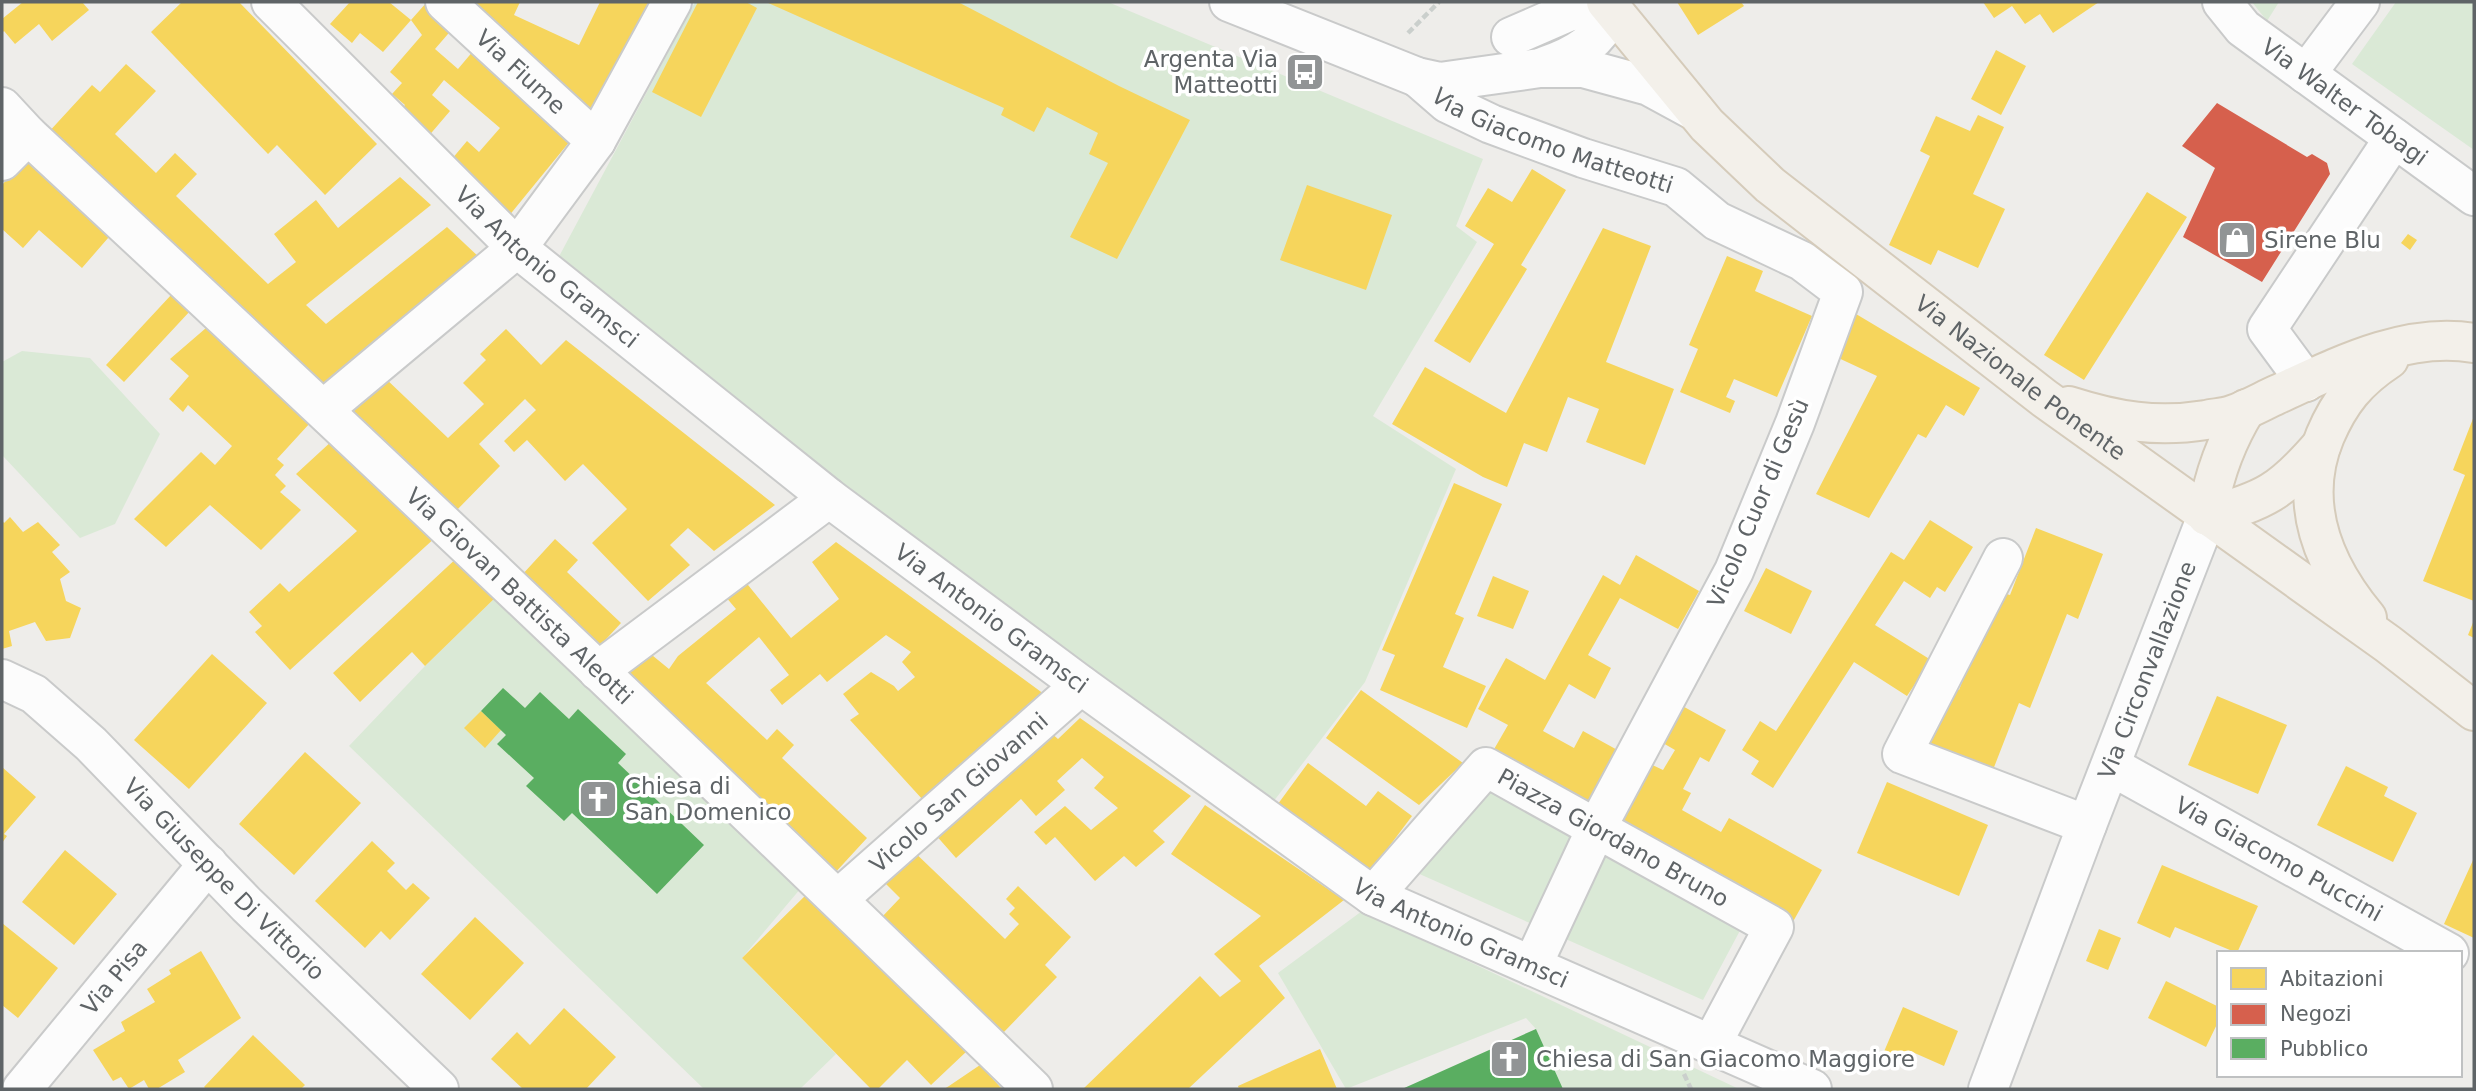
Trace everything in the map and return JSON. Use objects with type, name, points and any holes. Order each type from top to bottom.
[{"type":"main road","name":"Via Nazionale Ponente","points":[[1609,6],[1695,111],[1770,185],[2044,398],[2388,644],[2474,711]]},
{"type":"main road","points":[[2044,398],[2098,415],[2140,424],[2188,423],[2231,416],[2390,348],[2454,339],[2474,343]]},
{"type":"main road","points":[[2388,644],[2350,598],[2327,558],[2313,500],[2313,472],[2332,418],[2353,387],[2410,345]]},
{"type":"main road","points":[[2246,409],[2221,455],[2207,516],[2247,505],[2276,492],[2321,446]]},
{"type":"street","name":"Via Antonio Gramsci","points":[[271,2],[517,248],[829,498],[1081,685],[1373,896],[1812,1089]]},
{"type":"street","name":"Via Fiume","points":[[445,2],[596,141]]},
{"type":"street","points":[[324,409],[517,248],[596,141],[672,2]]},
{"type":"street","name":"Via Giacomo Matteotti","points":[[1229,2],[1417,77],[1440,82],[1540,68],[1583,68],[1649,86],[1695,111]]},
{"type":"street","name":"Via Giacomo Matteotti","points":[[1417,77],[1465,65],[1511,37],[1521,30],[1538,2]]},
{"type":"street","name":"Via Walter Tobagi","points":[[2222,2],[2243,28],[2474,196]]},
{"type":"street","points":[[2306,75],[2360,2]]},
{"type":"street","name":"Via Giacomo Matteotti","points":[[1511,37],[1575,9],[1609,6],[1606,24],[1590,45],[1570,57],[1540,68]]},
{"type":"street","name":"Via Giacomo Matteotti","points":[[1417,77],[1447,103],[1491,124],[1583,158],[1676,187],[1717,221],[1802,261]]},
{"type":"street","name":"Via Giovan Battista Aleotti","points":[[2,107],[15,148],[324,409],[1034,1089]]},
{"type":"street","points":[[2306,382],[2267,329],[2394,138]]},
{"type":"street","name":"Vicolo Cuor di Gesù","points":[[1596,829],[1734,570],[1795,423],[1843,292],[1802,261]]},
{"type":"street","points":[[598,671],[829,498]]},
{"type":"street","name":"Via Circonvallazione","points":[[1988,1089],[2207,516]]},
{"type":"street","points":[[2003,558],[1902,754],[2087,825]]},
{"type":"street","name":"Vicolo San Giovanni","points":[[838,899],[1081,685]]},
{"type":"street","name":"Via Giuseppe Di Vittorio","points":[[18,687],[91,744],[208,864],[439,1089]]},
{"type":"street","name":"Via Giacomo Puccini","points":[[2111,766],[2445,951]]},
{"type":"street","name":"Piazza Giordano Bruno","points":[[1373,896],[1486,767],[1774,927],[1712,1045]]},
{"type":"street","points":[[1532,966],[1596,829]]},
{"type":"street","name":"Via Pisa","points":[[22,1089],[208,864]]},
{"type":"green space","points":[[695,2],[1108,2],[1483,159],[1456,226],[1477,242],[1373,416],[1456,469],[1365,682],[1267,810],[555,264]]},
{"type":"green space","points":[[2252,2],[2279,2],[2267,21]]},
{"type":"green space","points":[[2396,2],[2474,2],[2474,150],[2352,64]]},
{"type":"green space","points":[[22,351],[90,358],[160,434],[115,524],[80,538],[2,455],[2,362]]},
{"type":"green space","points":[[498,595],[812,875],[742,958],[836,1054],[800,1089],[704,1089],[349,746]]},
{"type":"green space","points":[[1492,784],[1744,923],[1703,1000],[1415,872]]},
{"type":"green space","points":[[1362,911],[1739,1089],[1563,1089],[1536,1029],[1526,1018],[1346,1089],[1278,973]]},
{"type":"building: Abitazioni","points":[[23,2],[82,2],[89,10],[52,41],[39,24],[15,44],[4,31],[2,33],[2,19]]},
{"type":"building: Abitazioni","points":[[182,2],[239,2],[377,144],[325,195],[277,145],[268,154],[151,32]]},
{"type":"building: Abitazioni","points":[[350,2],[389,2],[411,20],[383,52],[360,33],[352,43],[330,24]]},
{"type":"building: Abitazioni","points":[[427,2],[454,27],[435,49],[458,69],[474,50],[575,135],[503,223],[441,172],[467,141],[479,152],[500,128],[444,80],[432,95],[450,111],[421,145],[394,117],[405,105],[392,94],[402,83],[390,72],[422,35],[411,20]]},
{"type":"building: Abitazioni","points":[[475,2],[520,2],[514,15],[579,45],[600,2],[654,2],[599,119],[473,6]]},
{"type":"building: Abitazioni","points":[[698,2],[746,2],[757,8],[701,117],[652,92]]},
{"type":"building: Abitazioni","points":[[766,2],[958,2],[1190,120],[1117,259],[1070,237],[1108,163],[1089,154],[1098,133],[1047,107],[1034,132],[1001,115],[1004,108]]},
{"type":"building: Abitazioni","points":[[1677,2],[1741,2],[1744,6],[1698,35]]},
{"type":"building: Abitazioni","points":[[1983,2],[2099,2],[2053,33],[2040,14],[2025,24],[2012,6],[1994,18]]},
{"type":"building: Abitazioni","points":[[1996,50],[2026,66],[2001,115],[1971,99]]},
{"type":"building: Abitazioni","points":[[126,64],[156,91],[115,134],[156,173],[175,153],[197,174],[176,196],[268,284],[296,262],[274,234],[316,200],[338,228],[400,177],[431,205],[306,305],[326,324],[447,227],[481,259],[321,389],[46,135],[92,85],[100,92]]},
{"type":"building: Abitazioni","points":[[1978,115],[2004,127],[1973,194],[2005,209],[1978,268],[1938,250],[1931,265],[1889,245],[1930,156],[1920,151],[1936,116],[1970,131]]},
{"type":"building: Abitazioni","points":[[30,153],[115,230],[82,268],[39,230],[23,248],[2,229],[2,185]]},
{"type":"building: Abitazioni","points":[[1532,169],[1566,190],[1521,265],[1527,269],[1470,363],[1434,341],[1494,244],[1465,226],[1488,188],[1512,202]]},
{"type":"building: Abitazioni","points":[[1307,185],[1392,215],[1366,290],[1280,260]]},
{"type":"building: Abitazioni","points":[[2147,192],[2187,217],[2084,380],[2044,355]]},
{"type":"building: Abitazioni","points":[[1603,228],[1651,246],[1606,362],[1674,389],[1645,465],[1586,442],[1599,409],[1568,397],[1547,452],[1524,443],[1507,487],[1483,477],[1392,424],[1425,367],[1506,413]]},
{"type":"building: Abitazioni","points":[[2408,234],[2417,240],[2410,250],[2401,243]]},
{"type":"building: Abitazioni","points":[[1727,256],[1763,271],[1755,291],[1812,316],[1777,397],[1734,379],[1726,397],[1735,401],[1730,413],[1680,392],[1698,349],[1689,345]]},
{"type":"building: Abitazioni","points":[[172,294],[191,310],[124,382],[106,365]]},
{"type":"building: Abitazioni","points":[[1851,311],[1980,388],[1964,416],[1946,405],[1926,438],[1918,434],[1869,518],[1816,494],[1877,376],[1832,355]]},
{"type":"building: Abitazioni","points":[[206,328],[310,423],[277,459],[284,465],[275,475],[286,486],[280,492],[301,510],[261,550],[210,505],[166,547],[134,519],[201,452],[215,465],[232,446],[188,405],[183,412],[169,399],[189,376],[170,359]]},
{"type":"building: Abitazioni","points":[[506,329],[541,365],[566,340],[775,505],[714,551],[688,528],[670,545],[690,565],[648,601],[592,543],[627,509],[583,464],[565,481],[527,440],[514,452],[504,441],[536,410],[525,399],[479,444],[500,466],[454,513],[349,414],[384,377],[448,438],[484,404],[463,383],[486,360],[480,354]]},
{"type":"building: Abitazioni","points":[[2474,416],[2474,601],[2423,581],[2465,475],[2453,470]]},
{"type":"building: Abitazioni","points":[[333,440],[437,536],[290,670],[255,632],[262,626],[249,612],[280,583],[289,592],[357,531],[296,474]]},
{"type":"building: Abitazioni","points":[[1454,483],[1502,504],[1455,614],[1464,618],[1443,667],[1486,686],[1467,728],[1380,690],[1395,655],[1382,650]]},
{"type":"building: Abitazioni","points":[[10,517],[23,532],[38,522],[60,545],[52,552],[70,572],[60,579],[66,601],[81,608],[70,638],[46,641],[35,622],[9,631],[12,646],[2,649],[2,520],[4,523]]},
{"type":"building: Abitazioni","points":[[1930,520],[1973,547],[1945,592],[1937,587],[1930,598],[1904,581],[1875,625],[1931,660],[1907,696],[1854,662],[1773,788],[1751,774],[1759,761],[1742,750],[1760,721],[1776,731],[1891,552],[1904,560]]},
{"type":"building: Abitazioni","points":[[2036,528],[2103,554],[2078,619],[2067,614],[2030,708],[2019,703],[1991,775],[1924,749],[1948,686],[1959,690],[1997,591],[2010,595]]},
{"type":"building: Abitazioni","points":[[555,539],[578,560],[567,572],[621,623],[597,649],[521,576]]},
{"type":"building: Abitazioni","points":[[836,542],[1048,697],[923,800],[850,720],[859,714],[843,694],[871,672],[898,691],[915,677],[902,662],[911,652],[886,635],[827,682],[820,674],[782,705],[770,690],[789,675],[759,637],[706,683],[767,740],[777,729],[794,745],[782,758],[867,838],[833,875],[622,677],[647,651],[669,669],[678,656],[736,609],[725,596],[744,580],[791,638],[839,599],[812,562]]},
{"type":"building: Abitazioni","points":[[460,555],[498,595],[425,666],[412,652],[360,702],[333,673]]},
{"type":"building: Abitazioni","points":[[1636,555],[1699,591],[1678,629],[1620,598],[1588,655],[1611,668],[1595,699],[1569,684],[1543,731],[1574,748],[1583,731],[1621,752],[1589,804],[1493,751],[1508,725],[1478,709],[1506,658],[1545,680],[1603,575],[1620,585]]},
{"type":"building: Abitazioni","points":[[1766,568],[1812,591],[1791,634],[1744,611]]},
{"type":"building: Abitazioni","points":[[1493,576],[1529,591],[1513,629],[1477,616]]},
{"type":"building: Abitazioni","points":[[2474,620],[2474,638],[2468,635]]},
{"type":"building: Abitazioni","points":[[212,654],[267,703],[189,789],[134,740]]},
{"type":"building: Abitazioni","points":[[1361,690],[1463,763],[1419,805],[1326,738]]},
{"type":"building: Abitazioni","points":[[2217,696],[2287,725],[2258,794],[2188,765]]},
{"type":"building: Abitazioni","points":[[1677,703],[1726,730],[1709,762],[1700,757],[1683,789],[1691,793],[1682,810],[1721,832],[1729,818],[1822,870],[1790,927],[1611,827],[1644,761],[1663,770],[1675,750],[1656,739]]},
{"type":"building: Abitazioni","points":[[481,711],[501,730],[485,748],[464,728]]},
{"type":"building: Abitazioni","points":[[1080,718],[1191,796],[1153,831],[1165,842],[1136,867],[1124,856],[1095,881],[1055,837],[1046,845],[1034,832],[1065,806],[1091,830],[1118,808],[1094,788],[1104,777],[1082,758],[1057,781],[1065,790],[1036,816],[1021,799],[956,858],[934,833],[1050,732],[1058,739]]},
{"type":"building: Abitazioni","points":[[305,752],[361,803],[294,875],[239,824]]},
{"type":"building: Abitazioni","points":[[1308,763],[1366,806],[1378,791],[1412,816],[1367,876],[1275,808]]},
{"type":"building: Abitazioni","points":[[2346,766],[2388,787],[2384,796],[2417,813],[2393,862],[2317,825]]},
{"type":"building: Abitazioni","points":[[2,767],[36,797],[4,834],[7,836],[2,843]]},
{"type":"building: Abitazioni","points":[[1887,782],[1988,825],[1959,896],[1857,853]]},
{"type":"building: Abitazioni","points":[[1205,805],[1344,900],[1259,966],[1285,998],[1188,1089],[1083,1089],[1200,976],[1220,997],[1241,981],[1214,954],[1261,916],[1171,854]]},
{"type":"building: Abitazioni","points":[[372,841],[395,863],[387,871],[406,890],[413,883],[430,898],[390,940],[381,931],[365,948],[315,901]]},
{"type":"building: Abitazioni","points":[[908,846],[1005,939],[1019,924],[1009,914],[1015,908],[1006,899],[1018,886],[1071,937],[1045,965],[1057,977],[1002,1034],[881,918],[900,898],[879,877]]},
{"type":"building: Abitazioni","points":[[65,850],[117,894],[74,945],[22,902]]},
{"type":"building: Abitazioni","points":[[2474,858],[2474,938],[2444,924]]},
{"type":"building: Abitazioni","points":[[2162,865],[2258,906],[2238,951],[2175,927],[2170,938],[2137,923]]},
{"type":"building: Abitazioni","points":[[809,892],[967,1051],[931,1085],[907,1060],[878,1089],[871,1089],[742,958]]},
{"type":"building: Abitazioni","points":[[475,917],[524,963],[470,1020],[421,974]]},
{"type":"building: Abitazioni","points":[[2,923],[58,968],[18,1018],[2,1005]]},
{"type":"building: Abitazioni","points":[[2099,929],[2121,938],[2108,970],[2086,961]]},
{"type":"building: Abitazioni","points":[[201,951],[241,1018],[178,1060],[185,1072],[157,1089],[149,1089],[144,1080],[129,1089],[121,1077],[113,1081],[93,1050],[125,1031],[121,1022],[155,1002],[147,989],[171,974],[169,970]]},
{"type":"building: Abitazioni","points":[[2166,981],[2217,1006],[2217,1024],[2206,1047],[2148,1018]]},
{"type":"building: Abitazioni","points":[[1903,1007],[1958,1031],[1944,1066],[1910,1051],[1905,1063],[1883,1054]]},
{"type":"building: Abitazioni","points":[[564,1008],[616,1057],[586,1089],[523,1089],[491,1059],[517,1032],[530,1045]]},
{"type":"building: Abitazioni","points":[[253,1035],[305,1085],[301,1089],[204,1087]]},
{"type":"building: Abitazioni","points":[[1320,1049],[1337,1089],[1239,1089],[1238,1086]]},
{"type":"building: Abitazioni","points":[[980,1065],[1002,1089],[944,1089],[949,1086]]},
{"type":"building: Negozi","points":[[2217,103],[2307,157],[2312,154],[2327,163],[2330,174],[2262,282],[2183,237],[2215,168],[2182,146]]},
{"type":"building: Pubblico","name":"Chiesa di San Domenico","points":[[503,688],[525,708],[540,692],[569,719],[578,709],[626,754],[618,763],[704,845],[657,894],[572,813],[564,821],[526,786],[534,778],[497,744],[506,735],[481,711]]},
{"type":"building: Pubblico","name":"Chiesa di San Giacomo Maggiore","points":[[1536,1029],[1563,1089],[1402,1089]]},
{"type":"place","name":"Argenta Via Matteotti","points":[[1305,72]]},
{"type":"place","name":"Sirene Blu","points":[[2237,240]]},
{"type":"place","name":"Chiesa di San Domenico","points":[[598,799]]},
{"type":"place","name":"Chiesa di San Giacomo Maggiore","points":[[1509,1059]]}]
